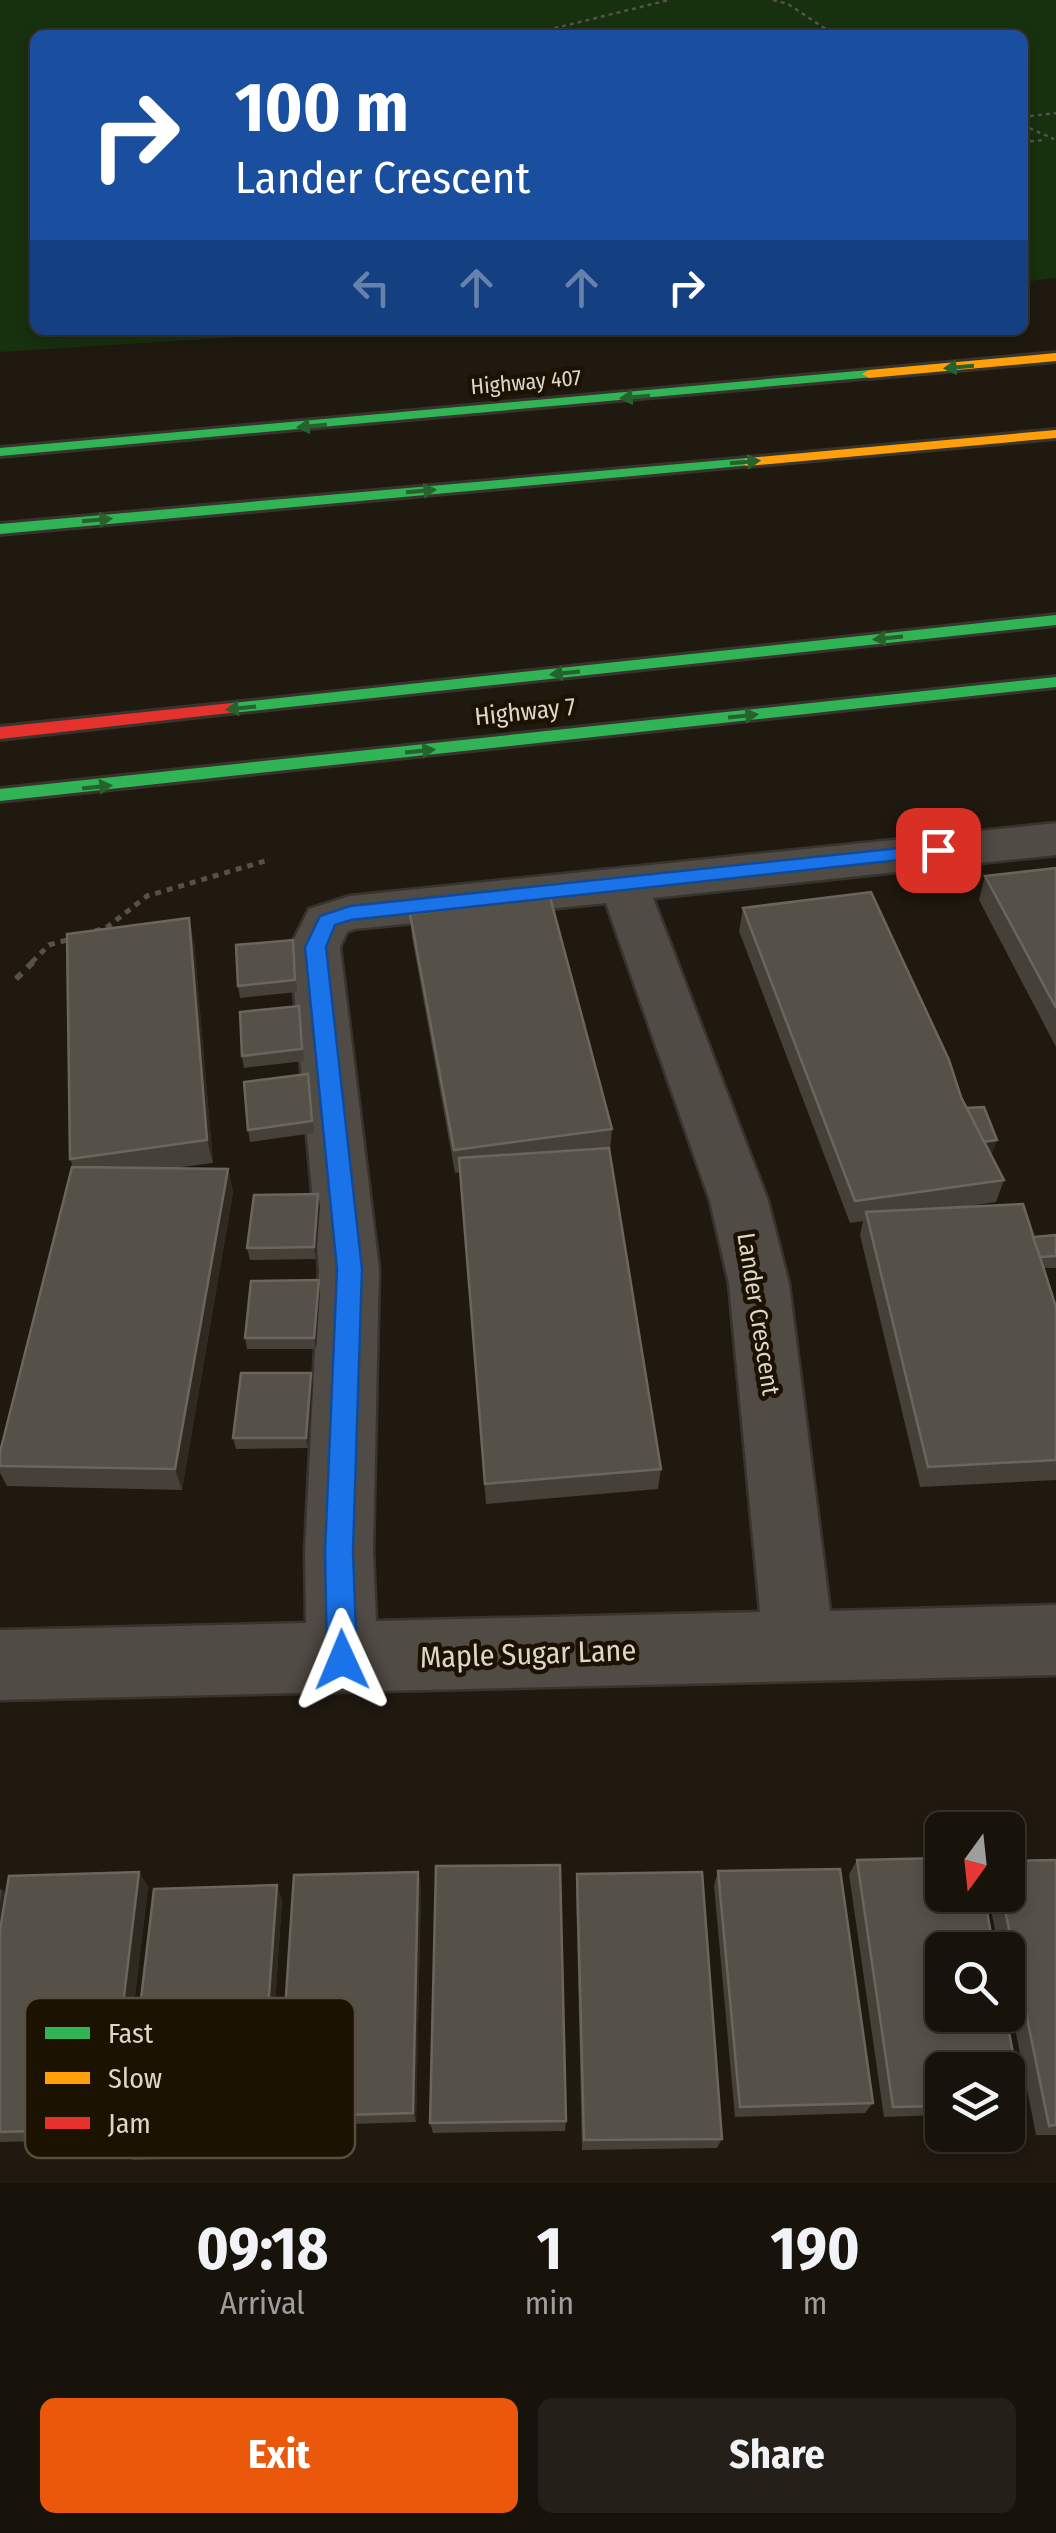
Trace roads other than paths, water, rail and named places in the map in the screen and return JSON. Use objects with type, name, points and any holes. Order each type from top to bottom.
[{"type":"main road","name":"Highway 407","points":[[0,452],[1056,358]]},
{"type":"main road","points":[[0,529],[1056,434]]},
{"type":"main road","name":"Highway 7","points":[[0,732],[1056,620]]},
{"type":"main road","name":"Highway 7","points":[[0,795],[1056,682]]},
{"type":"street","points":[[342,1660],[339,1551],[349,1269],[316,947],[327,921],[350,913],[623,882],[1056,839]]},
{"type":"street","name":"Lander Crescent","points":[[623,882],[739,1201],[759,1284],[800,1646]]},
{"type":"street","name":"Maple Sugar Lane","points":[[0,1664],[342,1660],[1056,1640]]}]
